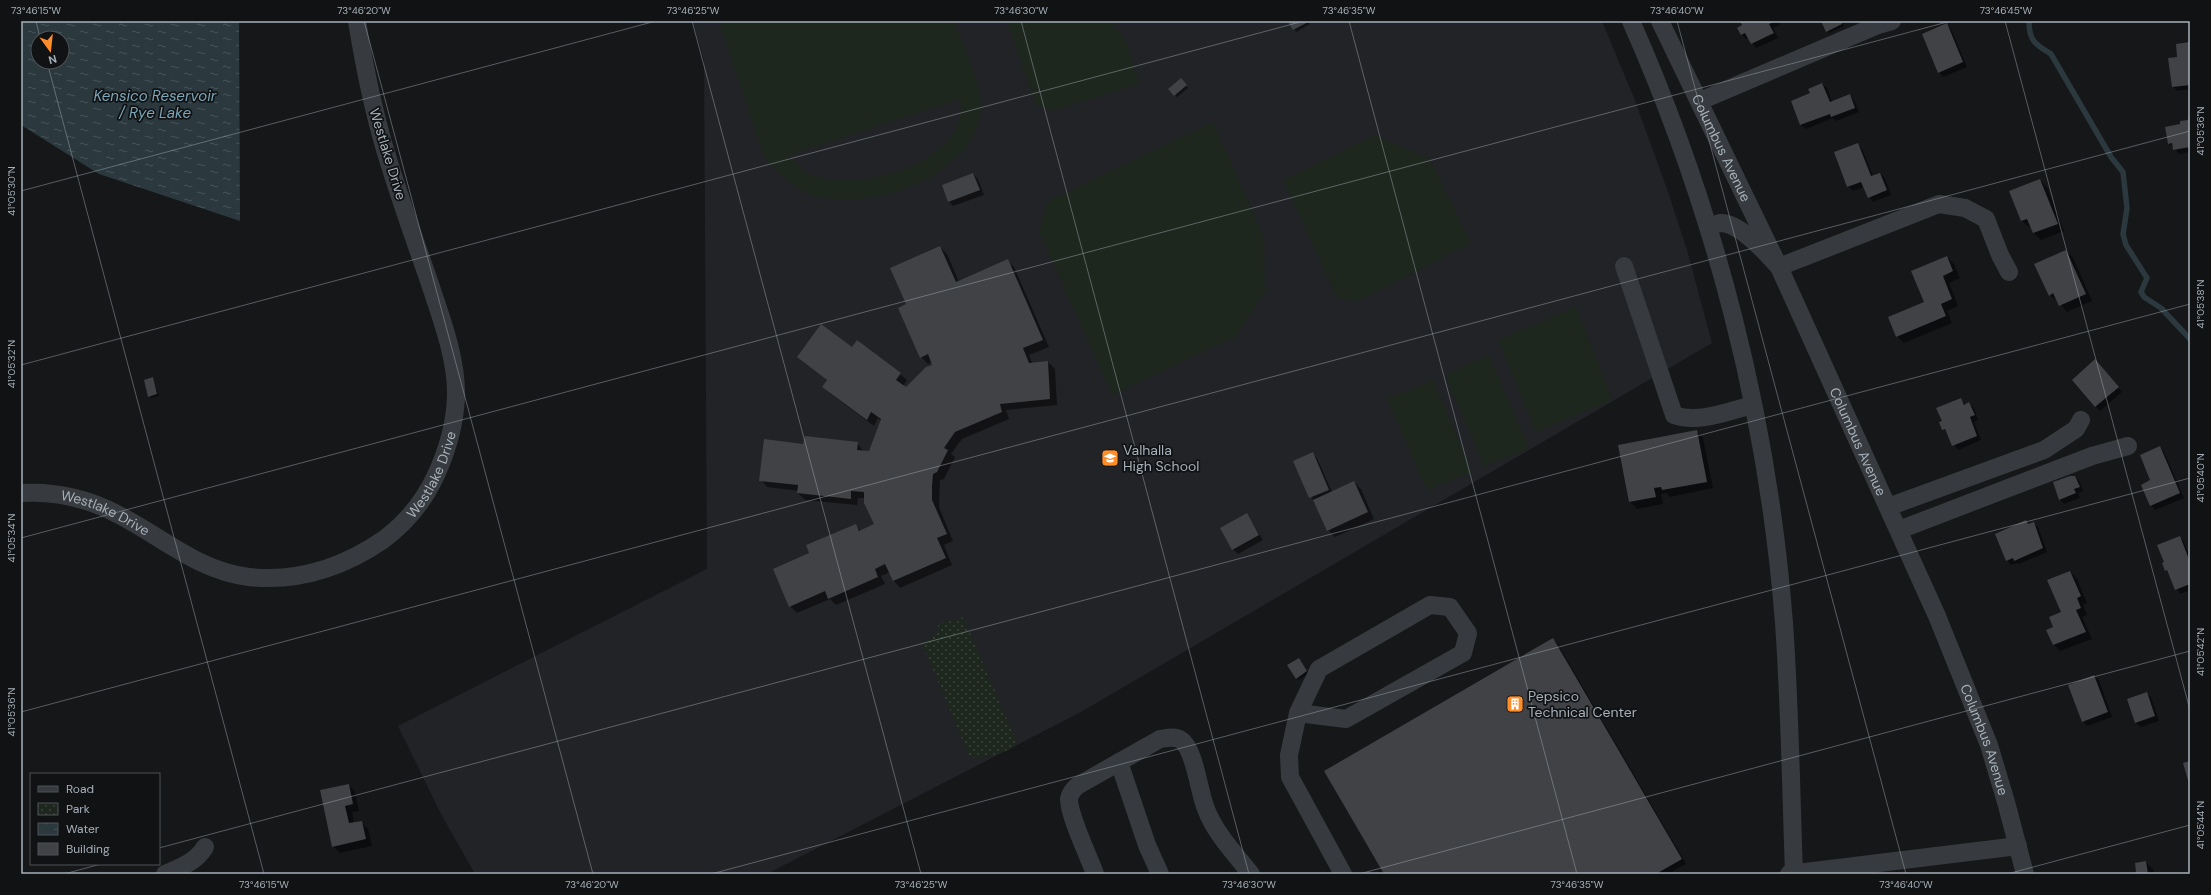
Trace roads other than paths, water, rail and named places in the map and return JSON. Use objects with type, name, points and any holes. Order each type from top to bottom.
[{"type":"street","name":"Westlake Drive","points":[[21,493],[41,492],[65,495],[93,502],[118,514],[184,554],[211,568],[235,575],[264,578],[289,578],[315,573],[344,562],[368,550],[392,533],[413,512],[429,489],[448,443],[454,419],[456,395],[453,368],[438,307],[381,138],[365,72],[357,21]]},
{"type":"street","points":[[1631,21],[1668,110],[1708,227],[1736,326],[1753,405],[1773,523],[1784,623],[1792,874],[1905,867],[2018,846]]},
{"type":"street","name":"Columbus Avenue","points":[[1660,21],[1700,101],[1779,268],[1899,530],[1978,713],[1998,774],[2018,846],[2024,874]]},
{"type":"street","points":[[1700,101],[1878,25],[1892,21]]},
{"type":"street","points":[[1708,227],[1720,223],[1730,225],[1757,244],[1779,268],[1939,204],[1965,208],[1986,219],[2000,255],[2009,272]]},
{"type":"street","points":[[1624,266],[1674,415],[1685,419],[1701,418],[1753,405]]},
{"type":"street","points":[[1888,507],[2044,450],[2076,429],[2081,420]]},
{"type":"street","points":[[1899,530],[2092,456],[2128,446]]},
{"type":"street","points":[[1298,713],[1346,719],[1463,653],[1468,633],[1450,607],[1430,606],[1319,669],[1298,713],[1290,755],[1290,777],[1343,874]]},
{"type":"street","points":[[1095,874],[1073,814],[1069,800],[1071,793],[1077,786],[1160,739],[1173,737],[1181,740],[1188,749],[1205,808],[1214,826],[1252,874]]},
{"type":"street","points":[[1119,762],[1147,845],[1160,874]]},
{"type":"street","points":[[165,874],[192,862],[201,855],[206,847]]},
{"type":"water","name":"Kensico Reservoir / Rye Lake","points":[[21,21],[239,21],[240,221],[99,174],[21,125]]},
{"type":"waterway","points":[[2029,21],[2029,28],[2032,38],[2037,44],[2051,54],[2111,157],[2123,172],[2127,208],[2123,234],[2126,245],[2147,278],[2141,292],[2144,297],[2161,308],[2190,339]]},
{"type":"place","name":"Valhalla High School","points":[[1110,458]]},
{"type":"place","name":"Pepsico Technical Center","points":[[1515,704]]}]
